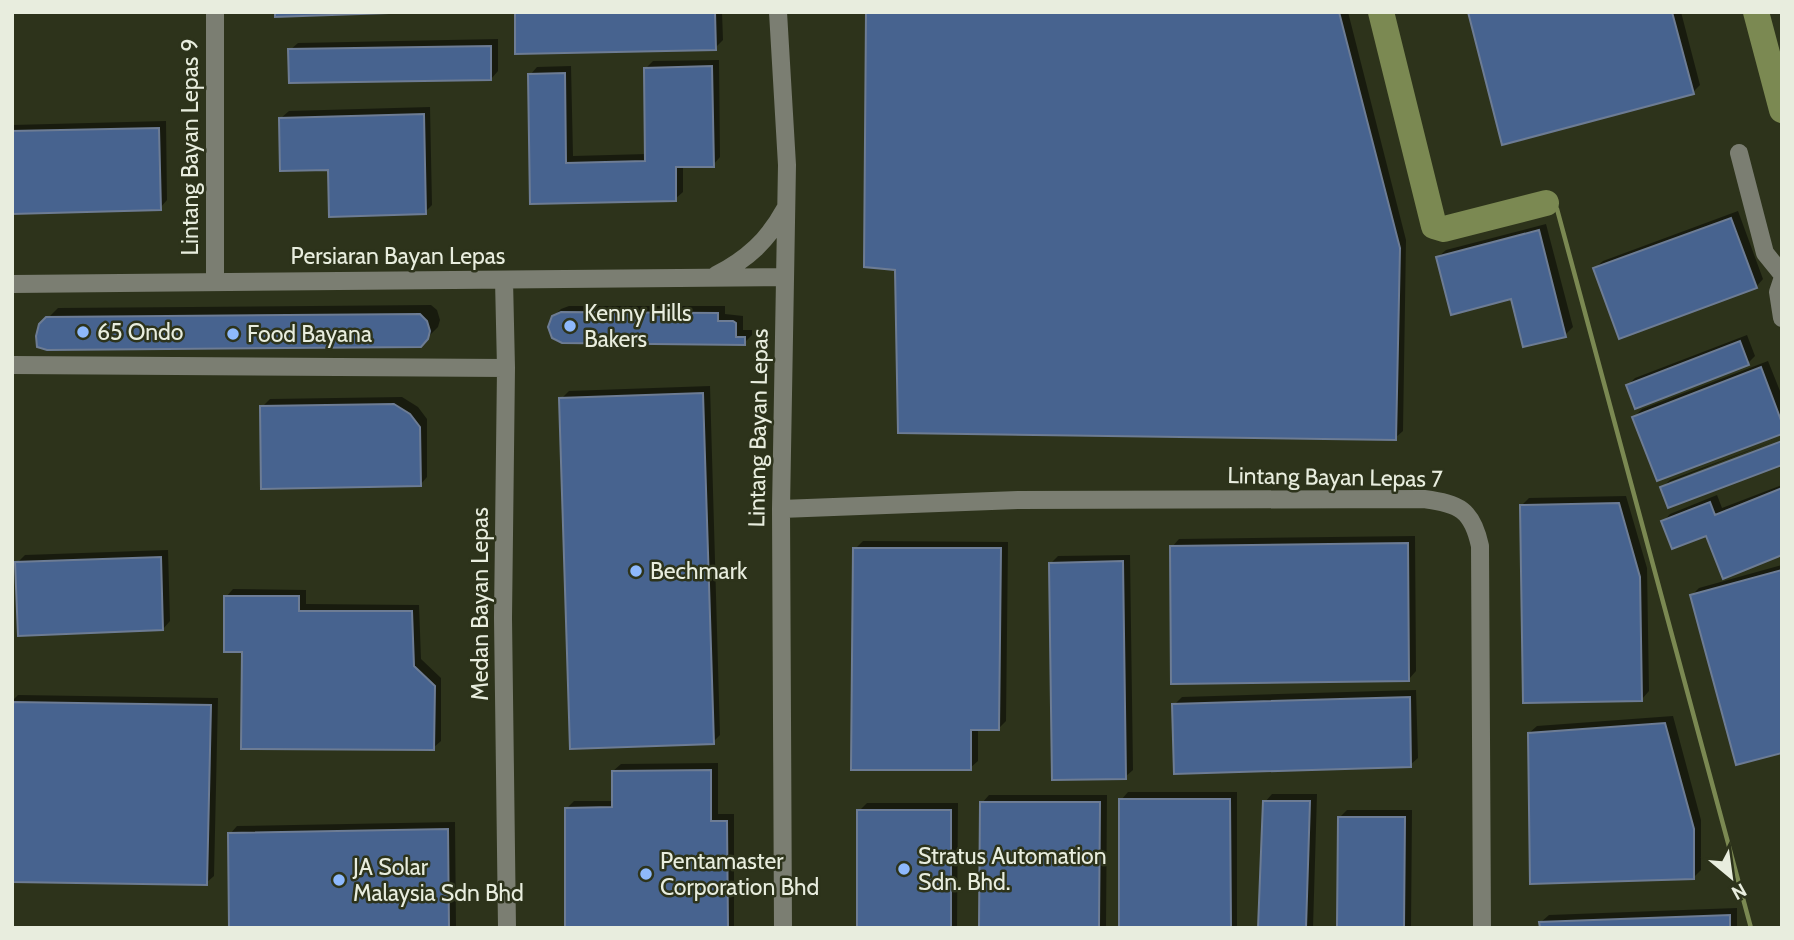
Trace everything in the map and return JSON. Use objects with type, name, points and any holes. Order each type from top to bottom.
[{"type":"street","name":"Lintang Bayan Lepas 9","points":[[215,12],[215,281]]},
{"type":"street","name":"Lintang Bayan Lepas","points":[[778,12],[787,165],[781,509],[783,928]]},
{"type":"street","points":[[1739,153],[1765,253],[1782,274]]},
{"type":"street","points":[[713,276],[736,265],[757,249],[774,229],[786,207]]},
{"type":"street","name":"Persiaran Bayan Lepas","points":[[12,284],[785,277]]},
{"type":"street","name":"Medan Bayan Lepas","points":[[504,280],[506,368],[503,587],[507,928]]},
{"type":"street","points":[[1782,280],[1778,292],[1782,318]]},
{"type":"street","points":[[12,365],[506,368]]},
{"type":"street","name":"Lintang Bayan Lepas 7","points":[[781,509],[1018,500],[1424,499],[1451,503],[1467,513],[1475,525],[1479,546],[1482,928]]},
{"type":"building","points":[[275,12],[418,12],[275,17]]},
{"type":"building","points":[[515,12],[715,12],[716,50],[515,54]]},
{"type":"building","points":[[866,12],[1339,12],[1400,248],[1396,440],[898,433],[895,270],[864,267]]},
{"type":"building","points":[[1468,12],[1672,12],[1694,94],[1502,145]]},
{"type":"building","points":[[491,46],[491,80],[289,83],[288,49]]},
{"type":"building","points":[[712,66],[714,167],[676,167],[676,201],[530,204],[528,74],[565,73],[566,163],[645,161],[644,68]]},
{"type":"building","points":[[424,114],[426,214],[329,217],[328,170],[280,171],[279,118]]},
{"type":"building","points":[[159,128],[161,210],[12,214],[12,131]]},
{"type":"building","points":[[1731,218],[1757,288],[1619,339],[1593,268]]},
{"type":"building","points":[[1539,230],[1566,337],[1523,347],[1511,299],[1451,315],[1436,257]]},
{"type":"building","points":[[561,312],[718,313],[718,321],[736,323],[736,337],[745,337],[745,345],[562,343],[552,338],[548,327],[552,316]]},
{"type":"building","name":"Food Bayana","points":[[420,314],[427,321],[430,331],[428,339],[421,347],[47,350],[37,347],[36,336],[39,324],[46,317]]},
{"type":"building","points":[[1740,341],[1749,365],[1635,409],[1626,385]]},
{"type":"building","points":[[1761,367],[1782,423],[1782,434],[1657,481],[1632,417]]},
{"type":"building","name":"Bechmark","points":[[703,393],[714,744],[570,749],[559,398]]},
{"type":"building","points":[[394,404],[410,414],[420,427],[421,486],[261,489],[260,406]]},
{"type":"building","points":[[1782,441],[1782,465],[1668,508],[1660,487]]},
{"type":"building","points":[[1782,488],[1782,555],[1723,579],[1706,536],[1672,549],[1661,521],[1710,502],[1715,515]]},
{"type":"building","points":[[1619,503],[1640,577],[1642,701],[1523,703],[1520,505]]},
{"type":"building","points":[[1408,543],[1409,681],[1171,684],[1170,546]]},
{"type":"building","points":[[853,548],[1001,548],[999,730],[971,730],[971,770],[851,770]]},
{"type":"building","points":[[161,557],[163,630],[18,636],[15,562]]},
{"type":"building","points":[[1123,561],[1126,779],[1052,780],[1049,563]]},
{"type":"building","points":[[1782,570],[1782,753],[1736,765],[1690,595]]},
{"type":"building","points":[[224,596],[299,596],[299,611],[412,611],[414,666],[435,686],[434,750],[241,749],[242,652],[224,652]]},
{"type":"building","points":[[1410,697],[1411,767],[1174,774],[1172,704]]},
{"type":"building","points":[[12,702],[211,705],[207,885],[12,882]]},
{"type":"building","points":[[1665,723],[1694,829],[1694,879],[1530,884],[1528,733]]},
{"type":"building","name":"Pentamaster Corporation Bhd","points":[[711,770],[711,821],[727,821],[728,928],[565,928],[565,808],[612,807],[612,771]]},
{"type":"building","points":[[1119,799],[1230,799],[1231,928],[1119,928]]},
{"type":"building","points":[[1263,801],[1310,801],[1306,928],[1258,928]]},
{"type":"building","points":[[980,802],[1100,802],[1099,928],[979,928]]},
{"type":"building","name":"Stratus Automation Sdn. Bhd.","points":[[857,810],[951,810],[951,928],[857,928]]},
{"type":"building","points":[[1338,817],[1405,817],[1404,928],[1337,928]]},
{"type":"building","name":"JA Solar Malaysia Sdn Bhd","points":[[448,829],[449,928],[229,928],[228,833]]},
{"type":"building","points":[[1730,915],[1730,928],[1540,928],[1539,922]]},
{"type":"waterway","points":[[1381,12],[1434,226],[1444,229],[1546,203]]},
{"type":"waterway","points":[[1756,12],[1782,110]]},
{"type":"waterway","points":[[1546,203],[1557,209],[1751,928]]},
{"type":"place","name":"Kenny Hills Bakers","points":[[570,326]]},
{"type":"place","name":"65 Ondo","points":[[83,332]]},
{"type":"place","name":"Food Bayana","points":[[233,334]]},
{"type":"place","name":"Bechmark","points":[[636,571]]},
{"type":"place","name":"Stratus Automation Sdn. Bhd.","points":[[904,869]]},
{"type":"place","name":"Pentamaster Corporation Bhd","points":[[646,874]]},
{"type":"place","name":"JA Solar Malaysia Sdn Bhd","points":[[339,880]]}]
